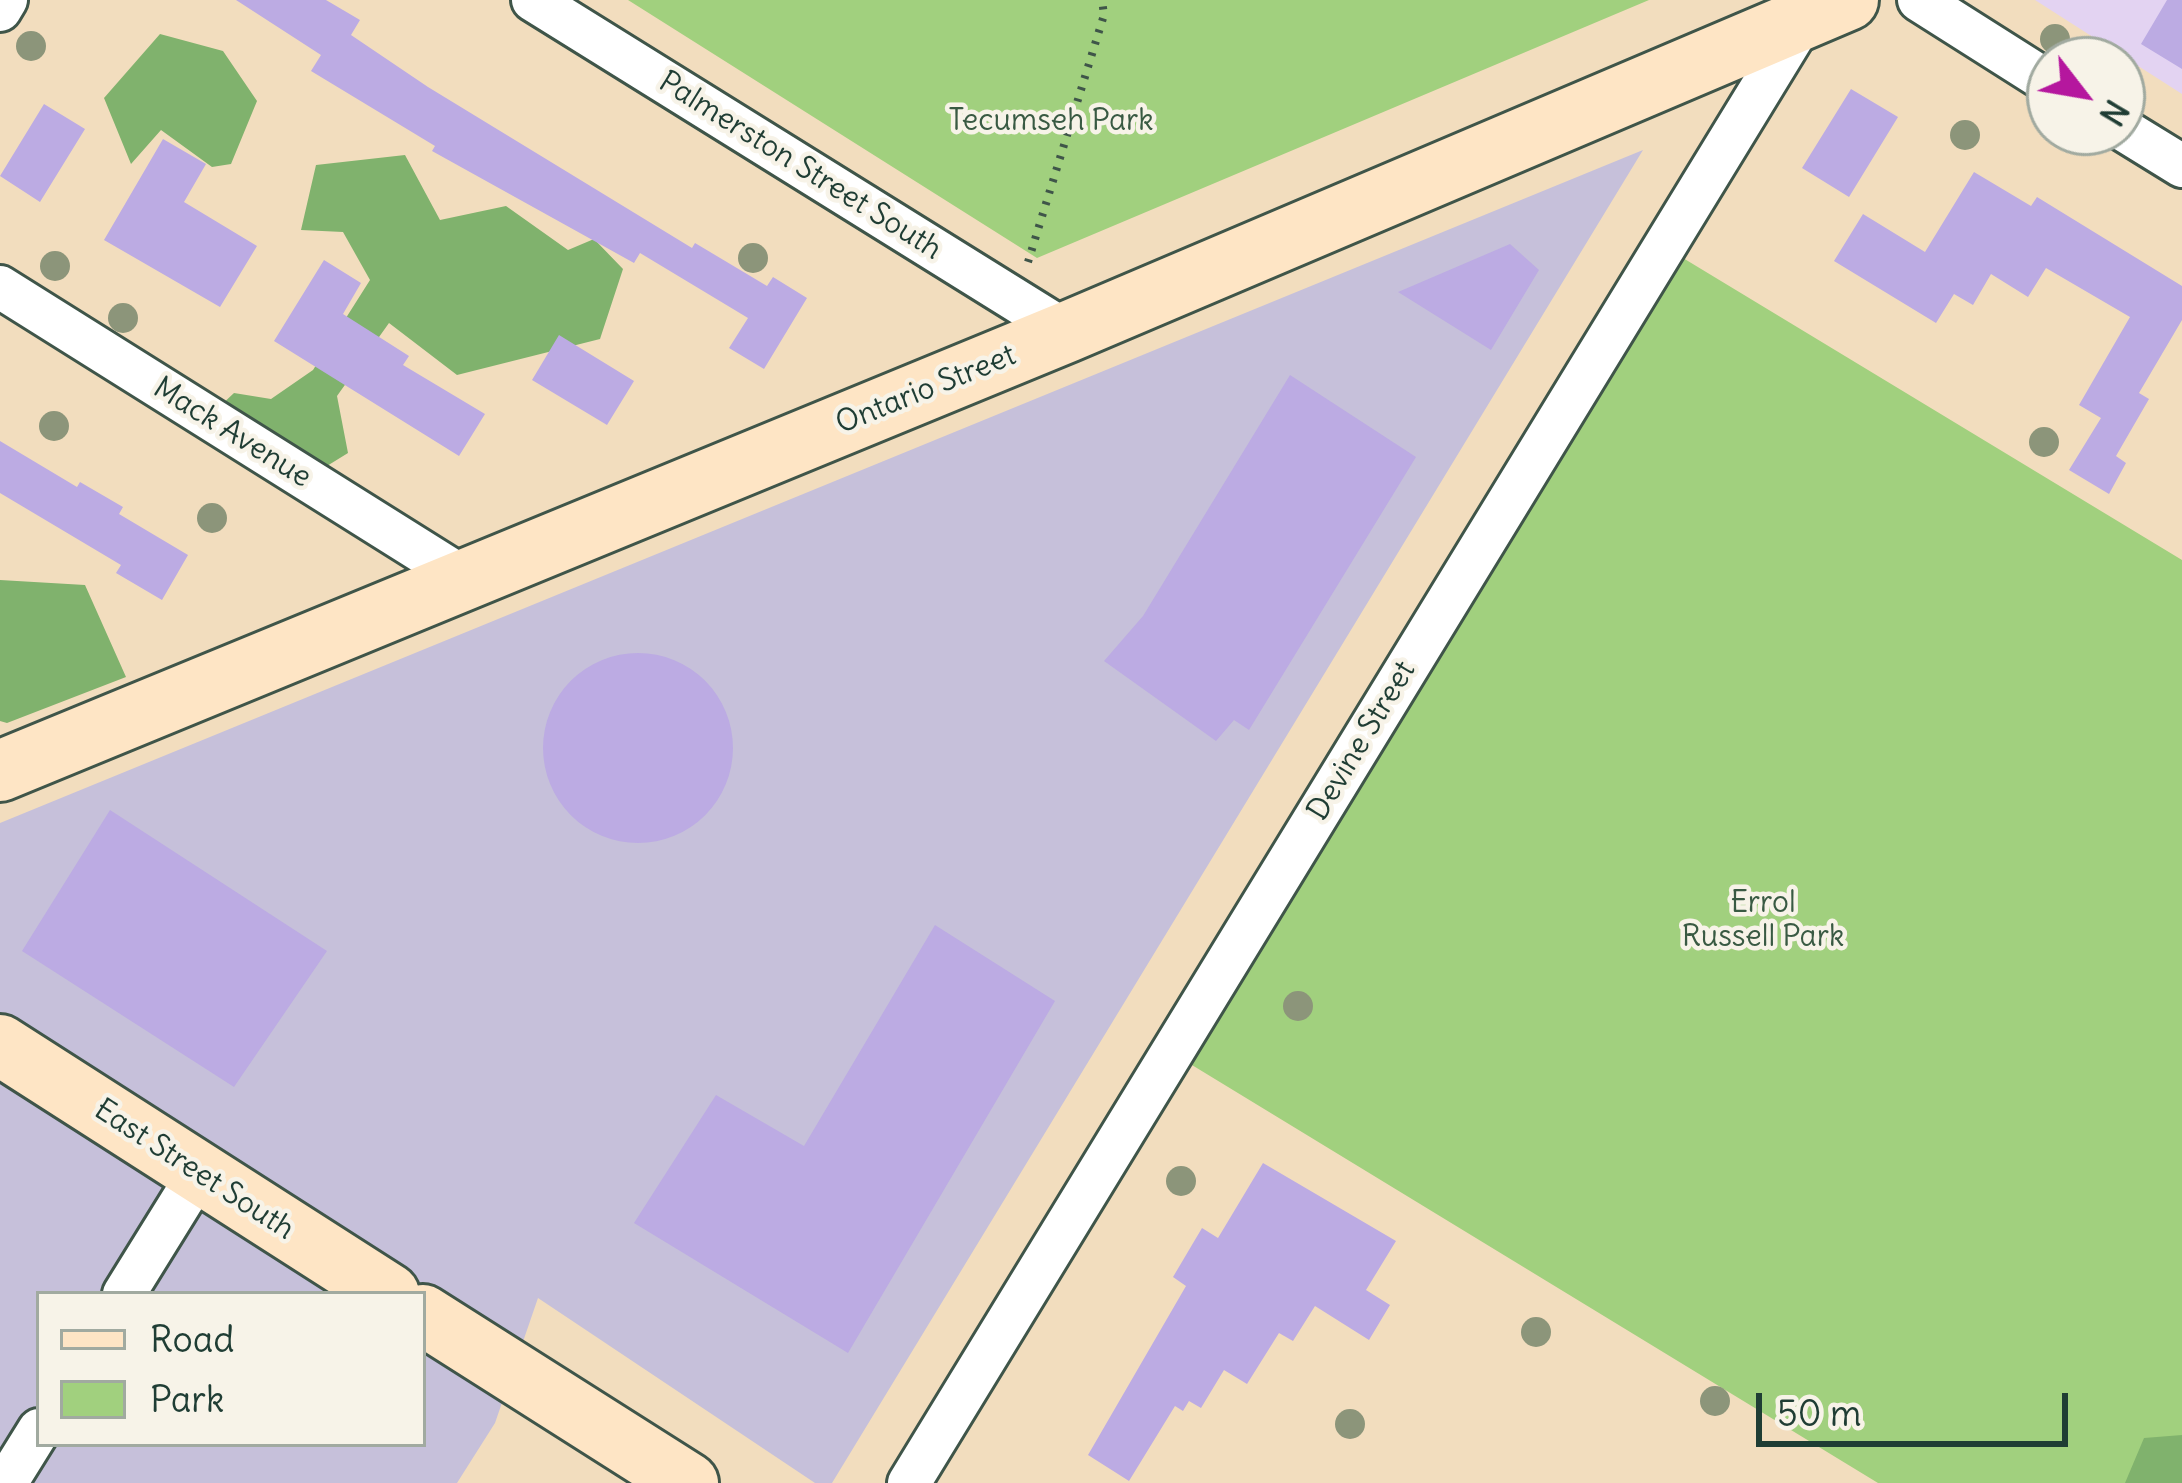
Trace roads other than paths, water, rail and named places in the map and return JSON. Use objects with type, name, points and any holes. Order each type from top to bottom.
[{"type":"street","points":[[0,10],[6,0]]},
{"type":"street","name":"Palmerston Street South","points":[[533,0],[1067,332]]},
{"type":"street","points":[[1919,0],[2026,68]]},
{"type":"street","name":"Ontario Street","points":[[0,771],[1067,332],[1822,6]]},
{"type":"street","name":"Devine Street","points":[[909,1483],[1822,6]]},
{"type":"street","points":[[2146,143],[2182,166]]},
{"type":"street","name":"Mack Avenue","points":[[0,287],[464,578]]},
{"type":"street","name":"East Street South","points":[[0,1046],[384,1291]]},
{"type":"street","points":[[126,1291],[199,1173]]},
{"type":"street","points":[[426,1318],[688,1483]]},
{"type":"street","points":[[6,1483],[36,1435]]},
{"type":"park label","name":"Tecumseh Park","points":[[1051,121]]},
{"type":"park label","name":"Errol Russell Park","points":[[1763,920]]}]
